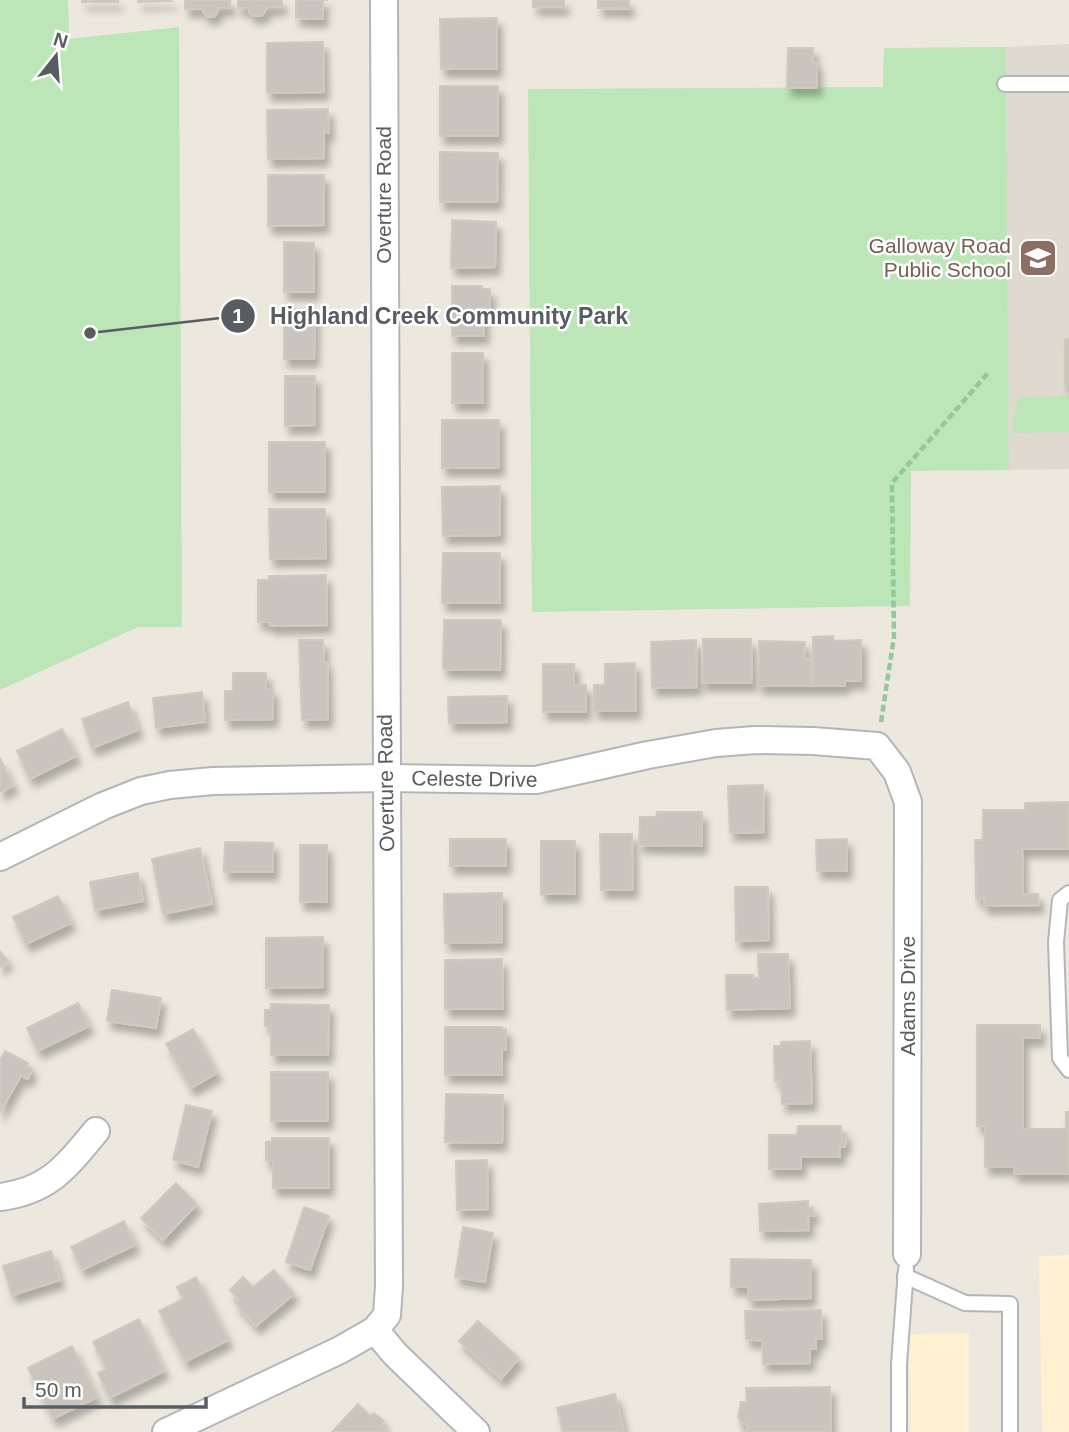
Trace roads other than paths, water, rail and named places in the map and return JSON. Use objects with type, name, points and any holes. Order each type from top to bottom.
[{"type":"street","name":"Overture Road","points":[[375,1330],[387,1315],[389,1286],[384,0]]},
{"type":"street","name":"Celeste Drive","points":[[0,857],[103,806],[141,791],[170,785],[386,778],[536,780],[716,743],[755,740],[848,742],[877,746]]},
{"type":"street","name":"Adams Drive","points":[[877,746],[897,772],[908,802],[906,1265]]},
{"type":"street","points":[[0,1198],[24,1194],[61,1172],[96,1131]]},
{"type":"street","points":[[166,1432],[340,1350],[375,1330],[395,1354],[476,1432]]},
{"type":"lane","points":[[1005,84],[1069,84]]},
{"type":"lane","points":[[1069,893],[1060,900],[1056,942],[1060,1058],[1069,1070]]},
{"type":"lane","points":[[899,1432],[899,1364],[906,1265],[965,1303],[1010,1304],[1010,1432]]},
{"type":"place","name":"Galloway Road Public School","points":[[1038,258]]},
{"type":"place","name":"Highland Creek Community Park","points":[[90,333]]}]
